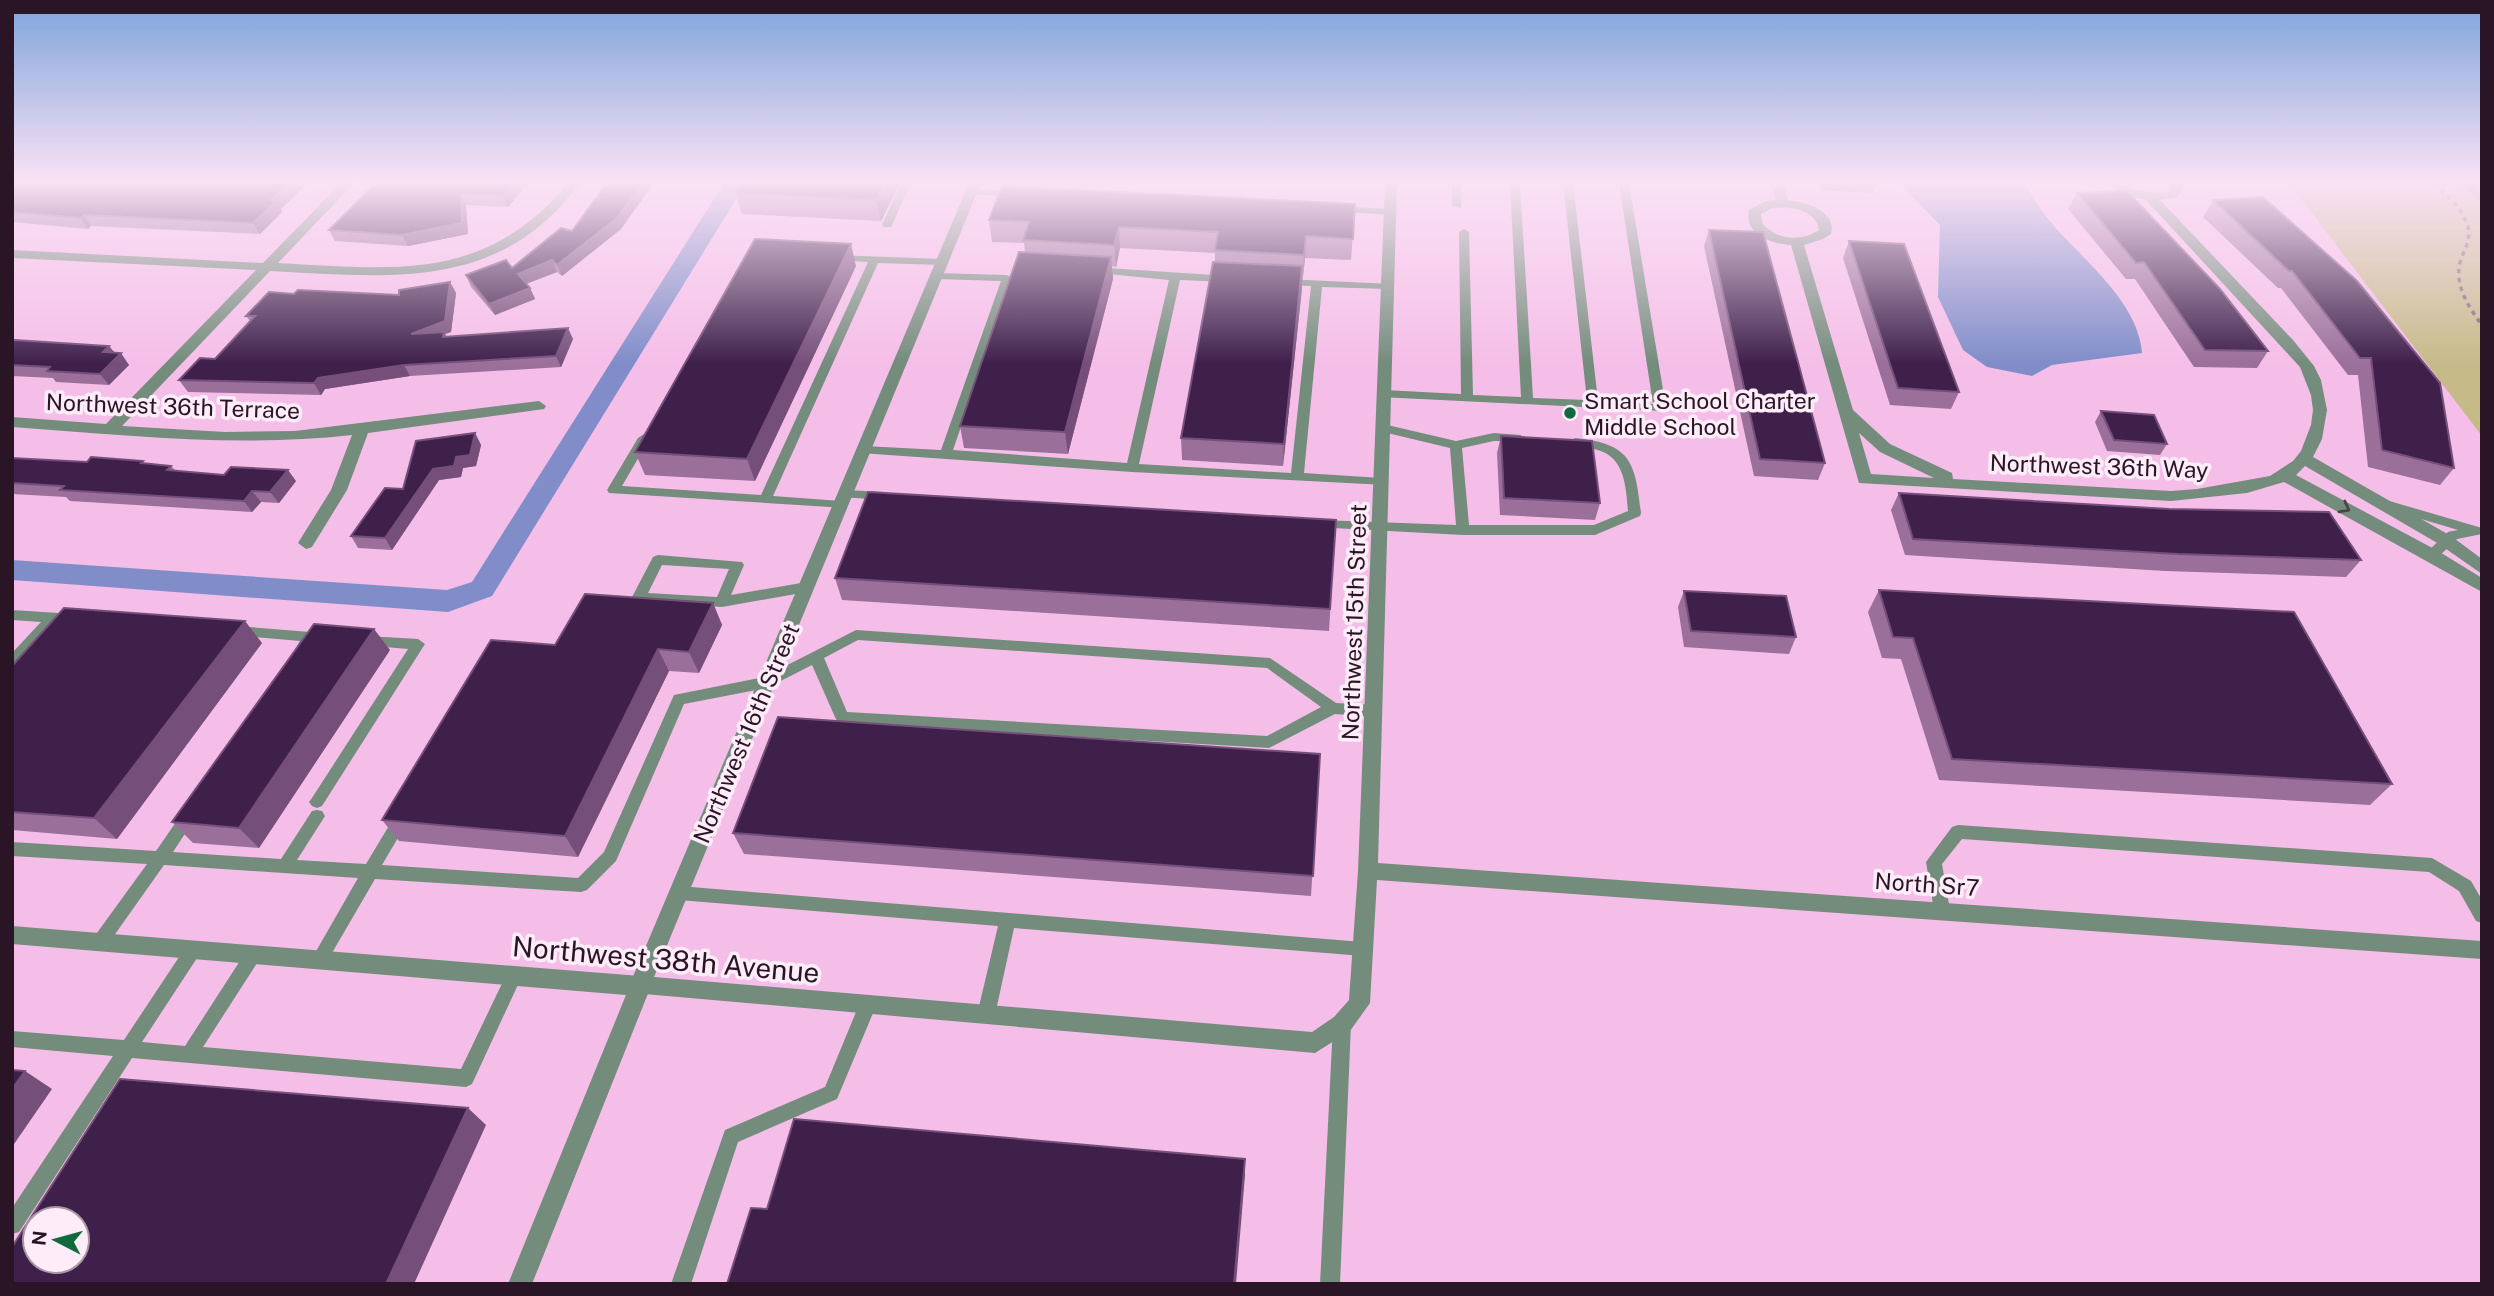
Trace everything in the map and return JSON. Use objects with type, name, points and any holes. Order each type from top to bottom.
[{"type":"street","points":[[111,428],[290,243]]},
{"type":"street","points":[[12,254],[391,273],[453,265],[493,252],[507,243]]},
{"type":"street","name":"Northwest 16th Street","points":[[520,1284],[640,986],[950,243]]},
{"type":"street","name":"Northwest 15th Street","points":[[1315,1043],[1342,1024],[1359,1003],[1368,871],[1389,243]]},
{"type":"street","points":[[1797,243],[1844,409]]},
{"type":"street","name":"Northwest 36th Way","points":[[1844,409],[1865,479],[2171,496],[2221,494],[2285,476],[2303,458],[2320,429],[2321,400],[2309,369],[2288,342],[2194,243]]},
{"type":"street","name":"Northwest 36th Terrace","points":[[12,422],[249,437],[361,431],[540,406]]},
{"type":"street","name":"Northwest 36th Way","points":[[1844,409],[1872,439],[1899,457],[1966,483]]},
{"type":"street","points":[[306,543],[339,490],[361,431]]},
{"type":"street","points":[[2303,458],[2445,540],[2482,568]]},
{"type":"street","points":[[2285,476],[2432,555],[2482,586]]},
{"type":"street","name":"North Sr7","points":[[1368,871],[2482,950]]},
{"type":"street","name":"Northwest 38th Avenue","points":[[12,935],[1315,1043]]},
{"type":"lane","points":[[1464,243],[1467,398]]},
{"type":"lane","points":[[1518,243],[1527,401]]},
{"type":"lane","points":[[1576,243],[1593,405]]},
{"type":"lane","points":[[1384,394],[1660,408],[1634,243]]},
{"type":"lane","points":[[820,257],[1011,275],[946,454]]},
{"type":"lane","points":[[765,500],[874,260]]},
{"type":"lane","points":[[1085,269],[1239,280]]},
{"type":"lane","points":[[1132,468],[1175,277]]},
{"type":"lane","points":[[1265,281],[1388,286]]},
{"type":"lane","points":[[1297,478],[1317,283]]},
{"type":"lane","points":[[1383,428],[1456,445],[1493,437],[1533,439]]},
{"type":"lane","points":[[648,431],[613,490],[765,500],[898,497]]},
{"type":"lane","points":[[1306,523],[1380,528],[1595,530],[1635,513],[1631,475],[1624,458],[1598,443],[1559,441]]},
{"type":"lane","points":[[1456,445],[1463,530]]},
{"type":"lane","points":[[864,450],[1381,482]]},
{"type":"lane","points":[[2382,503],[2480,531]]},
{"type":"lane","points":[[2432,555],[2445,540],[2464,531],[2480,531]]},
{"type":"lane","points":[[722,602],[737,565],[658,560],[639,597],[722,602],[807,587]]},
{"type":"lane","points":[[12,615],[93,621]]},
{"type":"lane","points":[[12,663],[52,618]]},
{"type":"lane","points":[[215,630],[317,637],[295,659]]},
{"type":"lane","points":[[12,849],[581,884],[610,856],[679,699],[767,682],[856,635],[1270,663],[1333,708],[1374,712]]},
{"type":"lane","points":[[285,866],[418,644],[351,640]]},
{"type":"lane","points":[[816,657],[842,717],[1269,742],[1333,708]]},
{"type":"lane","points":[[319,960],[412,800]]},
{"type":"lane","points":[[100,942],[197,803]]},
{"type":"lane","points":[[1942,910],[1934,862],[1958,832],[2432,865],[2465,886],[2482,916]]},
{"type":"lane","points":[[679,893],[1363,949]]},
{"type":"lane","points":[[986,1015],[1008,920]]},
{"type":"lane","points":[[12,1225],[193,950]]},
{"type":"lane","points":[[189,1054],[254,955]]},
{"type":"lane","points":[[12,1039],[466,1079],[514,976]]},
{"type":"lane","points":[[681,1284],[731,1136],[831,1093],[867,1006]]},
{"type":"lane","points":[[1330,1284],[1342,1024]]},
{"type":"path","points":[[2466,243],[2460,261],[2460,282],[2464,301],[2482,325]]},
{"type":"shaded area","points":[[2335,243],[2482,243],[2482,436]]},
{"type":"water","points":[[1939,243],[2071,243],[2119,298],[2138,334],[2142,353],[2052,365],[2032,376],[1987,367],[1963,350],[1938,297]]},
{"type":"building","points":[[542,243],[584,243],[557,265],[552,260],[518,274],[530,288],[489,304],[466,275],[506,260],[512,268]]},
{"type":"building","points":[[752,243],[851,244],[747,459],[635,452]]},
{"type":"building","points":[[1216,243],[1305,243],[1304,255],[1215,250]]},
{"type":"building","points":[[1712,243],[1766,243],[1825,463],[1760,459]]},
{"type":"building","points":[[1850,243],[1904,244],[1959,392],[1898,388]]},
{"type":"building","points":[[2120,243],[2177,243],[2220,289],[2268,351],[2205,350],[2144,262],[2136,263]]},
{"type":"building","points":[[2260,243],[2315,243],[2357,281],[2440,383],[2454,468],[2382,450],[2371,358],[2360,358],[2292,271]]},
{"type":"building","points":[[1019,252],[1111,257],[1065,432],[960,426]]},
{"type":"building","points":[[1213,262],[1302,266],[1284,444],[1181,438]]},
{"type":"building","points":[[450,282],[445,321],[411,334],[444,332],[443,337],[568,328],[556,356],[404,365],[318,378],[314,383],[179,380],[200,358],[215,359],[255,316],[246,316],[269,292],[294,294],[298,290],[399,295],[399,290]]},
{"type":"building","points":[[14,340],[109,346],[103,352],[121,353],[100,374],[47,371],[50,367],[12,365]]},
{"type":"building","points":[[2101,411],[2154,415],[2167,444],[2114,440]]},
{"type":"building","points":[[475,433],[470,455],[456,457],[454,466],[433,469],[385,538],[351,536],[385,488],[403,489],[416,441]]},
{"type":"building","points":[[1501,436],[1592,441],[1600,503],[1504,498]]},
{"type":"building","points":[[91,457],[143,461],[141,463],[171,466],[167,470],[224,475],[231,467],[288,470],[270,492],[252,491],[244,501],[60,490],[64,486],[12,483],[12,458],[87,462]]},
{"type":"building","points":[[868,492],[1336,520],[1330,609],[835,578]]},
{"type":"building","points":[[1899,493],[2169,509],[2329,512],[2361,560],[2178,554],[1913,539]]},
{"type":"building","points":[[1879,590],[2294,612],[2392,784],[1952,759],[1913,638],[1893,637]]},
{"type":"building","points":[[1684,591],[1786,596],[1796,637],[1691,631]]},
{"type":"building","points":[[585,594],[713,603],[689,652],[658,649],[565,836],[382,820],[491,640],[555,645]]},
{"type":"building","points":[[64,608],[245,621],[94,818],[12,812],[12,666]]},
{"type":"building","points":[[314,624],[374,629],[239,828],[172,822]]},
{"type":"building","points":[[778,717],[1320,754],[1313,876],[733,833]]},
{"type":"building","points":[[12,1070],[25,1071],[12,1089]]},
{"type":"building","points":[[120,1079],[468,1108],[386,1284],[12,1284],[12,1247],[21,1233],[21,1275],[91,1275],[91,1205],[39,1205]]},
{"type":"building","points":[[794,1119],[1245,1159],[1234,1284],[727,1284],[751,1208],[767,1209]]},
{"type":"waterway","points":[[12,570],[448,601],[482,589],[697,243]]},
{"type":"place","name":"Smart School Charter Middle School","points":[[1570,413]]}]
